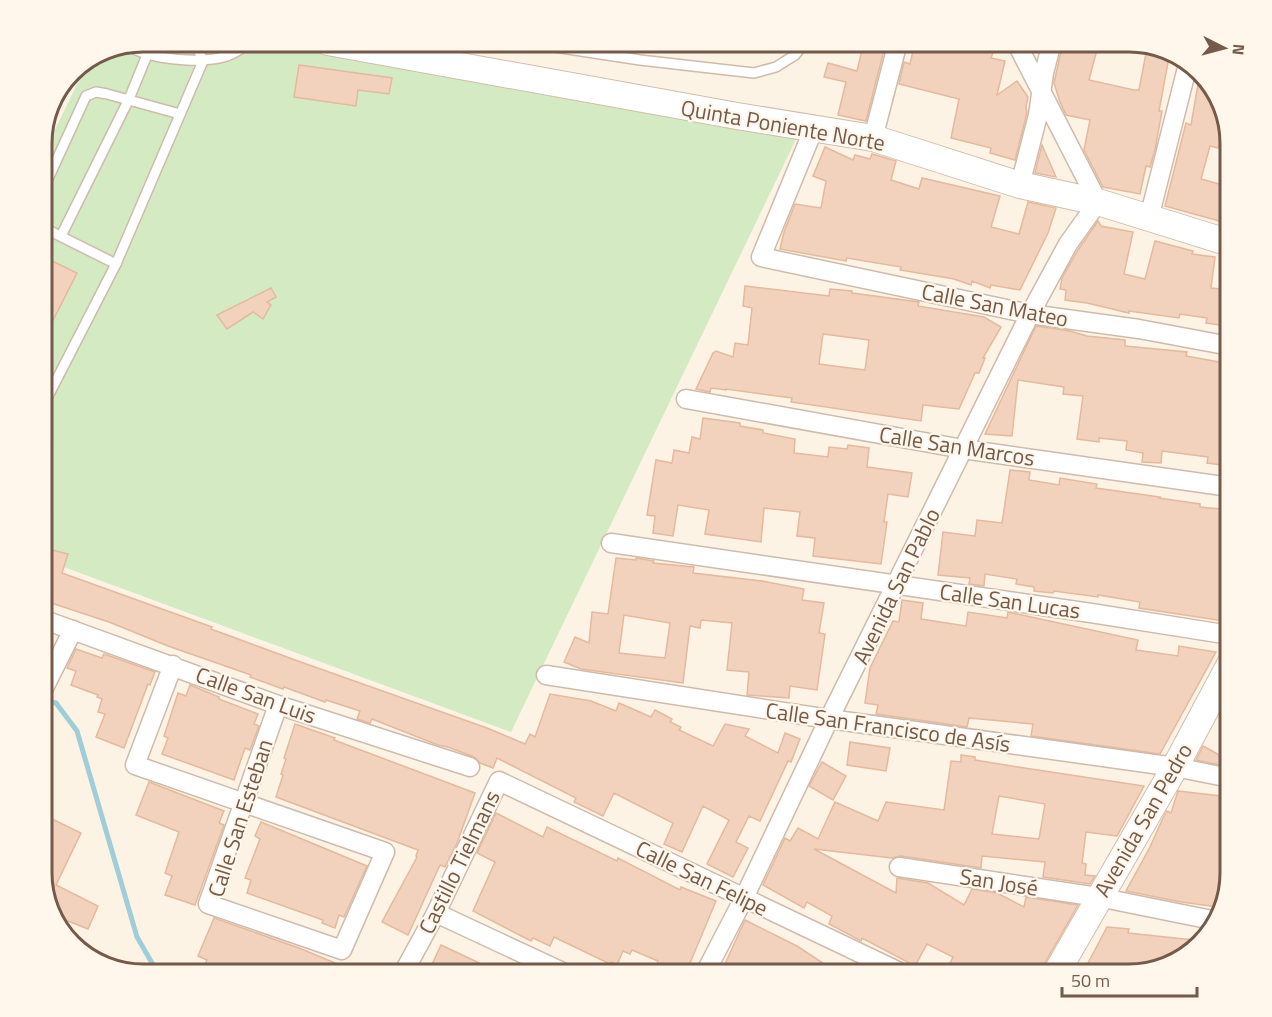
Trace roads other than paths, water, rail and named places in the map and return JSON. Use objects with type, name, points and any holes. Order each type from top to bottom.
[{"type":"street","name":"Quinta Poniente Norte","points":[[390,53],[873,138],[1020,185],[1098,202],[1220,240]]},
{"type":"street","points":[[873,138],[895,53]]},
{"type":"street","points":[[1022,53],[1098,202]]},
{"type":"street","points":[[1020,185],[1038,115],[1050,53]]},
{"type":"street","points":[[1149,218],[1186,73]]},
{"type":"street","name":"Calle San Mateo","points":[[814,128],[761,256],[1030,314],[1139,329],[1220,344]]},
{"type":"street","name":"Avenida San Pablo","points":[[710,964],[1030,314],[1068,244],[1098,202]]},
{"type":"street","name":"Calle San Marcos","points":[[686,399],[963,449],[1220,486]]},
{"type":"street","name":"Calle San Lucas","points":[[611,543],[1220,633]]},
{"type":"street","name":"Calle San Luis","points":[[53,623],[278,705],[470,767]]},
{"type":"street","points":[[53,670],[73,630]]},
{"type":"street","points":[[173,665],[135,765],[245,803]]},
{"type":"street","name":"Calle San Francisco de Asís","points":[[546,675],[829,720],[1175,767],[1220,776]]},
{"type":"street","name":"Avenida San Pedro","points":[[1061,964],[1175,767],[1220,683]]},
{"type":"street","name":"Calle San Esteban","points":[[245,803],[385,852],[342,950],[208,904],[278,705]]},
{"type":"street","name":"Calle San Felipe","points":[[499,781],[883,964]]},
{"type":"street","name":"Castillo Tielmans","points":[[408,964],[436,913],[499,781]]},
{"type":"street","name":"San José","points":[[899,867],[1098,897],[1206,920]]},
{"type":"street","points":[[436,913],[545,964]]},
{"type":"lane","points":[[143,53],[203,61],[234,53]]},
{"type":"lane","points":[[53,387],[116,264],[203,61],[200,53]]},
{"type":"lane","points":[[594,53],[754,73],[776,68],[797,53]]},
{"type":"lane","points":[[62,236],[129,99],[147,55]]},
{"type":"lane","points":[[53,168],[86,96],[96,92],[180,114]]},
{"type":"lane","points":[[53,232],[116,264]]},
{"type":"waterway","points":[[53,702],[56,703],[77,731],[137,937],[153,964]]}]
